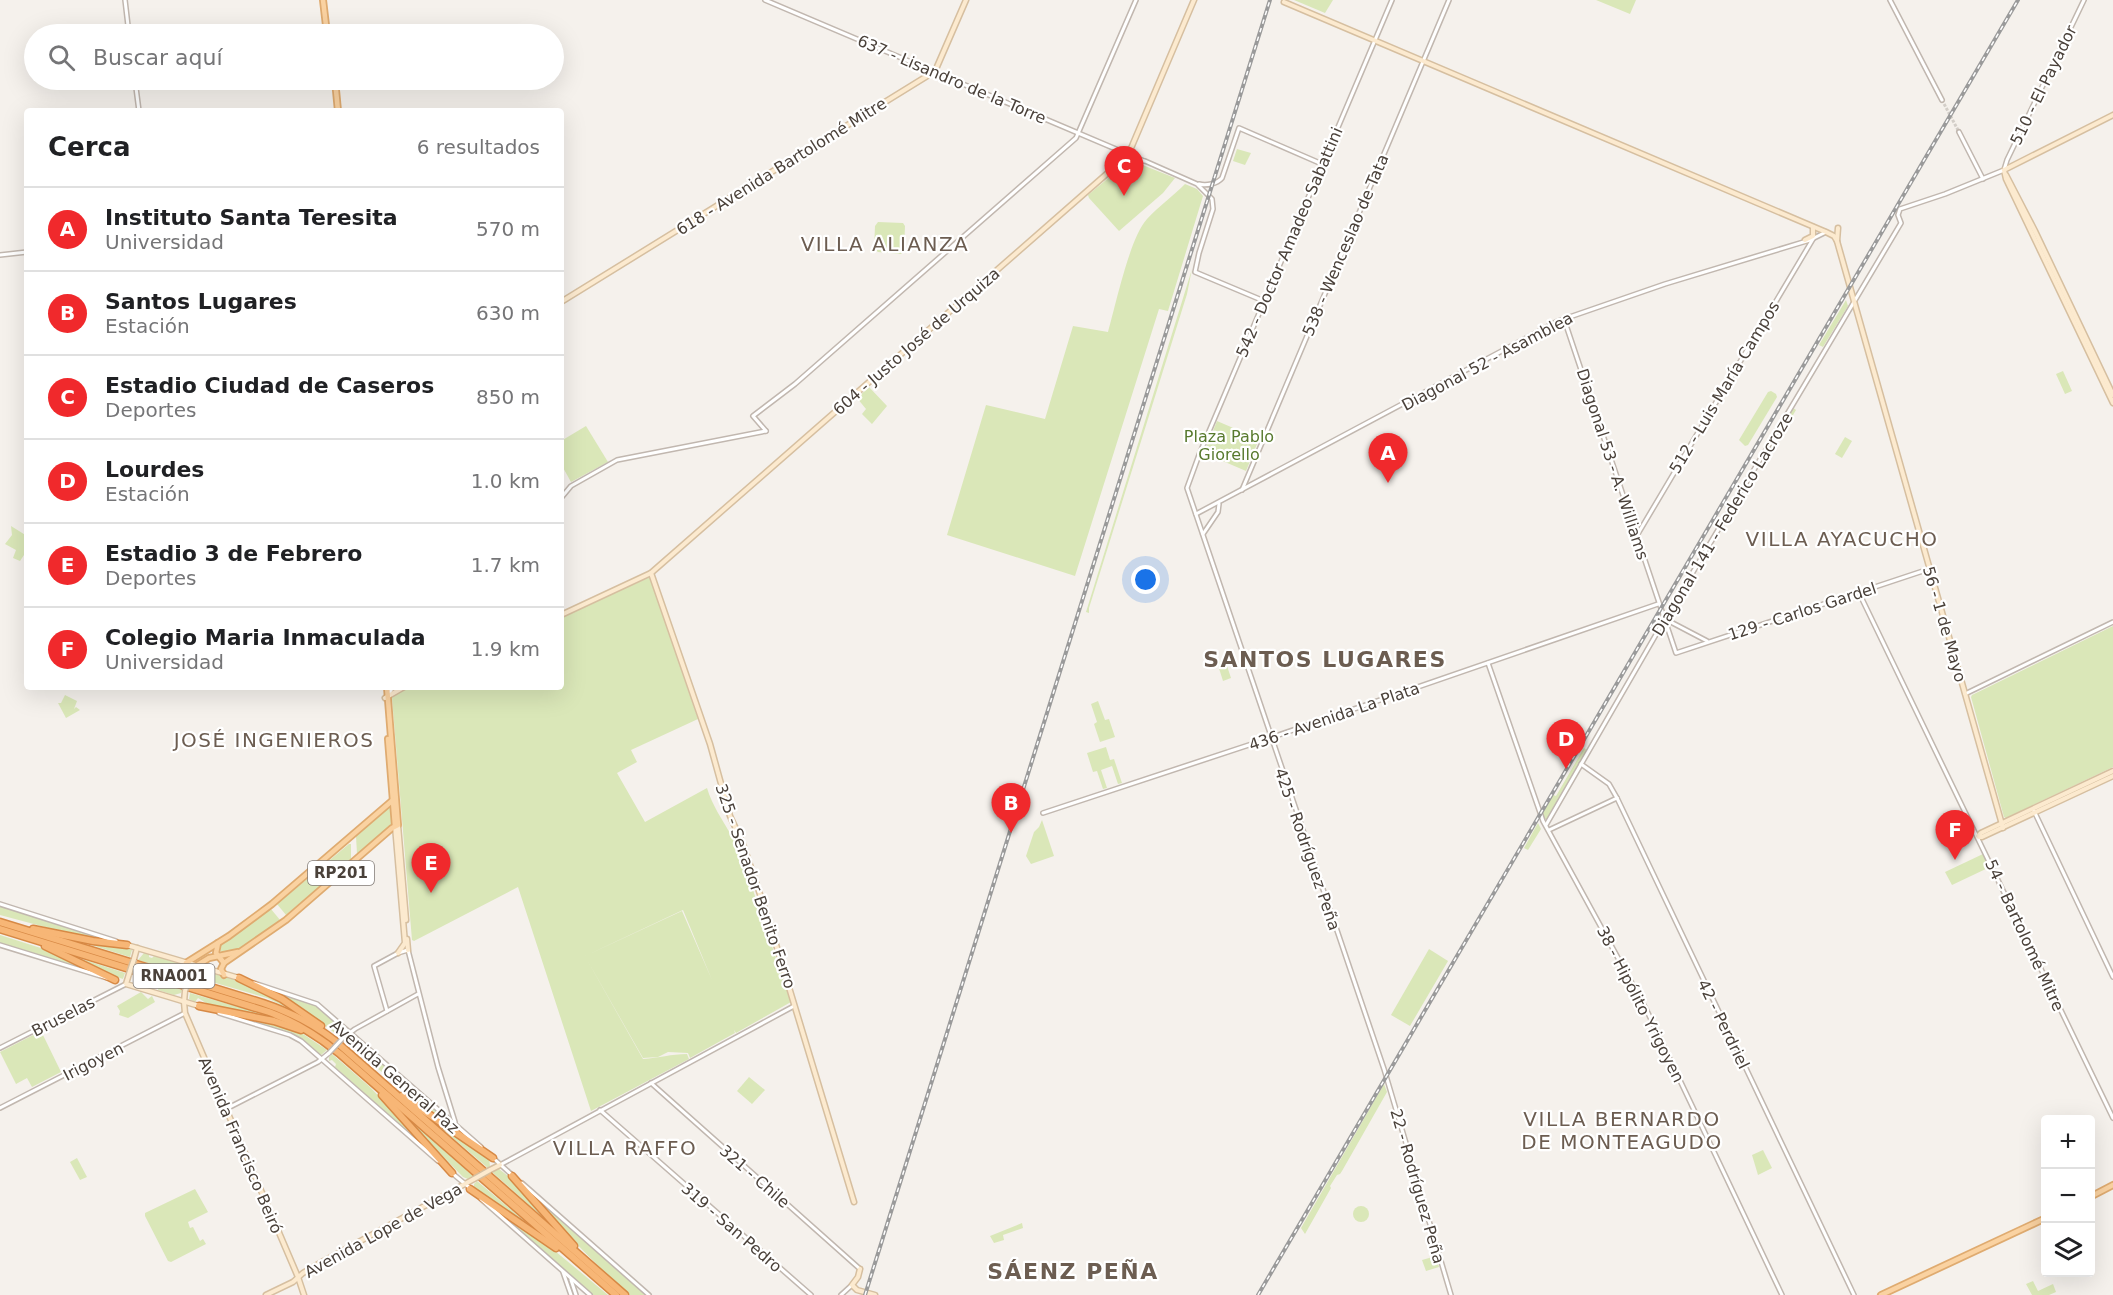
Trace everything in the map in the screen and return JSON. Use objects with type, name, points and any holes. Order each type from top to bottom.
[{"type":"highway","name":"Avenida General Paz","points":[[0,922],[5,928],[269,1012],[319,1037],[586,1265],[625,1295]]},
{"type":"highway","points":[[5,928],[127,945]]},
{"type":"highway","points":[[5,928],[114,980]]},
{"type":"highway","name":"Avenida General Paz","points":[[5,928],[285,1011],[308,1022],[334,1040],[382,1082],[586,1265],[616,1295]]},
{"type":"highway","points":[[238,978],[296,1008],[321,1026],[334,1040]]},
{"type":"highway","points":[[199,1006],[274,1021],[319,1037]]},
{"type":"highway","points":[[371,1080],[452,1173]]},
{"type":"highway","points":[[382,1082],[493,1158]]},
{"type":"highway","points":[[512,1176],[586,1265]]},
{"type":"highway","points":[[468,1186],[586,1265]]},
{"type":"main road","points":[[325,0],[328,24]]},
{"type":"main road","points":[[934,72],[966,0]]},
{"type":"main road","name":"604 - Justo José de Urquiza","points":[[564,614],[651,573],[1118,164],[1129,153],[1194,0]]},
{"type":"main road","points":[[1284,2],[1826,232],[1834,236],[1837,241]]},
{"type":"main road","name":"618 - Avenida Bartolomé Mitre","points":[[564,300],[934,72]]},
{"type":"main road","points":[[334,90],[337,108]]},
{"type":"main road","points":[[2005,172],[2113,115]]},
{"type":"main road","points":[[1118,164],[1129,157],[1138,158]]},
{"type":"main road","points":[[2005,172],[2113,395]]},
{"type":"main road","points":[[2005,172],[2006,179],[2113,403]]},
{"type":"main road","points":[[1805,240],[1814,234],[1812,227]]},
{"type":"main road","points":[[1837,241],[1838,228]]},
{"type":"main road","name":"56 - 1 de Mayo","points":[[1837,241],[2002,826]]},
{"type":"main road","name":"325 - Senador Benito Ferro","points":[[651,573],[710,744],[730,816],[750,863],[796,1005],[854,1202]]},
{"type":"main road","points":[[386,690],[405,941],[404,947],[398,953]]},
{"type":"main road","points":[[386,696],[398,690]]},
{"type":"main road","points":[[386,696],[408,950]]},
{"type":"main road","points":[[1978,837],[2113,771]]},
{"type":"main road","points":[[2061,798],[2113,776]]},
{"type":"main road","name":"RP201","points":[[185,963],[218,943],[272,904],[393,800]]},
{"type":"main road","name":"RP201","points":[[224,963],[286,920],[397,826]]},
{"type":"main road","points":[[218,943],[216,950],[224,963],[221,970],[224,975]]},
{"type":"main road","points":[[127,945],[238,978]]},
{"type":"main road","points":[[137,948],[126,984],[199,1006]]},
{"type":"main road","points":[[196,966],[205,959],[241,952]]},
{"type":"main road","points":[[185,963],[191,974]]},
{"type":"main road","name":"Avenida Francisco Beiró","points":[[196,966],[185,992],[185,1013],[304,1295]]},
{"type":"main road","points":[[173,999],[185,992]]},
{"type":"main road","points":[[173,999],[185,1013]]},
{"type":"main road","name":"Avenida Lope de Vega","points":[[266,1295],[445,1195],[468,1186],[474,1179],[500,1165]]},
{"type":"main road","points":[[2095,1195],[2113,1185]]},
{"type":"main road","points":[[1881,1295],[2041,1220]]},
{"type":"main road","points":[[861,1269],[852,1285],[857,1290],[875,1295]]},
{"type":"street","points":[[125,0],[128,24]]},
{"type":"street","name":"637 - Lisandro de la Torre","points":[[765,0],[1129,153],[1197,184]]},
{"type":"street","points":[[564,494],[571,486],[617,460],[766,431],[753,416],[837,348],[1069,144],[1078,133],[1136,0]]},
{"type":"street","name":"542 - Doctor Amadeo Sabattini","points":[[1187,485],[1392,0]]},
{"type":"street","name":"538 - Wenceslao de Tata","points":[[1242,490],[1449,0]]},
{"type":"street","points":[[1890,0],[1942,100]]},
{"type":"street","name":"510 - El Payador","points":[[2005,172],[2007,160],[2084,0]]},
{"type":"street","points":[[136,90],[139,108]]},
{"type":"street","points":[[1197,184],[1206,185],[1221,180],[1239,128],[1322,164]]},
{"type":"street","points":[[1959,132],[1983,179],[2005,172]]},
{"type":"street","name":"Diagonal 141 - Federico Lacroze","points":[[1546,825],[1665,619],[1901,223],[1898,215],[1900,209],[1983,179]]},
{"type":"street","points":[[1197,184],[1212,199],[1213,204],[1195,271],[1264,301]]},
{"type":"street","name":"Diagonal 52 - Asamblea","points":[[1197,514],[1564,318],[1826,232]]},
{"type":"street","name":"512 - Luis María Campos","points":[[1636,537],[1813,238]]},
{"type":"street","points":[[0,255],[24,252]]},
{"type":"street","name":"Diagonal 53 - A. Williams","points":[[1564,318],[1676,653]]},
{"type":"street","name":"425 - Rodríguez Peña","points":[[1187,485],[1270,738],[1386,1077]]},
{"type":"street","points":[[1203,534],[1218,512],[1219,504]]},
{"type":"street","name":"129 - Carlos Gardel","points":[[1676,653],[1929,569]]},
{"type":"street","name":"54 - Bartolomé Mitre","points":[[1862,591],[1862,599],[2113,1118]]},
{"type":"street","name":"436 - Avenida La Plata","points":[[1043,813],[1270,738],[1658,604]]},
{"type":"street","points":[[1665,619],[1709,641]]},
{"type":"street","points":[[1965,694],[2113,622]]},
{"type":"street","name":"38 - Hipólito Yrigoyen","points":[[1488,663],[1540,814],[1647,1011],[1782,1295]]},
{"type":"street","points":[[386,696],[391,690]]},
{"type":"street","name":"42 - Perdriel","points":[[1581,764],[1610,784],[1854,1295]]},
{"type":"street","points":[[1549,830],[1617,798]]},
{"type":"street","points":[[2034,811],[2113,977]]},
{"type":"street","points":[[0,904],[127,945]]},
{"type":"street","points":[[0,945],[126,984]]},
{"type":"street","points":[[387,1011],[374,966],[408,950],[418,994],[456,1123]]},
{"type":"street","points":[[238,978],[311,1000],[456,1123],[512,1176],[649,1295]]},
{"type":"street","name":"Bruselas","points":[[0,1048],[126,984]]},
{"type":"street","points":[[226,1109],[321,1059],[342,1038],[418,994]]},
{"type":"street","points":[[500,1165],[796,1005]]},
{"type":"street","points":[[199,1006],[294,1037],[468,1186],[590,1295]]},
{"type":"street","name":"Irigoyen","points":[[0,1108],[185,1013]]},
{"type":"street","name":"22 - Rodríguez Peña","points":[[1386,1077],[1451,1295]]},
{"type":"street","name":"321 - Chile","points":[[652,1084],[861,1269]]},
{"type":"street","name":"319 - San Pedro","points":[[600,1110],[811,1295]]},
{"type":"street","points":[[562,1271],[571,1295]]},
{"type":"street","points":[[570,1278],[576,1295]]},
{"type":"street","points":[[842,1295],[852,1285]]},
{"type":"green space","points":[[1294,0],[1333,0],[1325,13]]},
{"type":"green space","points":[[1596,0],[1636,0],[1630,14]]},
{"type":"green space","points":[[1237,149],[1251,153],[1245,165],[1233,161]]},
{"type":"green space","points":[[1130,160],[1175,178],[1163,193],[1119,231],[1088,195]]},
{"type":"green space","points":[[1185,184],[1197,189],[1203,196],[1168,311],[1159,309],[1075,576],[947,535],[986,405],[1045,419],[1073,326],[1108,332],[1129,255],[1141,228],[1152,214]]},
{"type":"green space","points":[[878,222],[903,223],[905,226],[904,251],[901,254],[878,252],[874,249],[875,226]]},
{"type":"green space","points":[[1192,269],[1187,294],[1089,613],[1086,612]]},
{"type":"green space","points":[[1846,300],[1848,306],[1823,347],[1819,345]]},
{"type":"green space","points":[[2063,371],[2072,391],[2065,394],[2056,374]]},
{"type":"green space","points":[[869,387],[887,406],[872,424],[862,414],[866,409],[857,398]]},
{"type":"green space","points":[[1771,391],[1777,397],[1748,445],[1745,446],[1739,440],[1768,392]]},
{"type":"green space","points":[[1792,407],[1796,410],[1769,455],[1766,455]]},
{"type":"green space","name":"Plaza Pablo Giorello","points":[[1217,421],[1259,439],[1246,471],[1204,453]]},
{"type":"green space","points":[[586,426],[608,462],[571,482],[564,469],[564,439]]},
{"type":"green space","points":[[1845,437],[1852,441],[1842,458],[1835,454]]},
{"type":"green space","points":[[11,526],[24,534],[24,555],[20,561],[13,558],[16,550],[5,544],[12,535]]},
{"type":"green space","points":[[650,578],[698,719],[631,750],[637,762],[617,773],[645,822],[707,788],[721,818],[731,835],[734,834],[791,1002],[736,1033],[734,1030],[735,1033],[690,1058],[688,1053],[668,1052],[658,1057],[643,1058],[586,958],[643,1059],[687,1054],[689,1059],[591,1111],[518,887],[412,940],[392,698],[394,694],[403,690],[564,690],[564,616]],"holes":[[[683,910],[712,980],[682,911],[585,956]]]},
{"type":"green space","points":[[2113,626],[2113,767],[2004,817],[1972,695]]},
{"type":"green space","points":[[1225,660],[1231,678],[1223,681],[1217,662]]},
{"type":"green space","points":[[65,695],[77,701],[74,709],[76,707],[80,710],[66,718],[58,703],[61,703]]},
{"type":"green space","points":[[1098,701],[1105,720],[1109,719],[1115,737],[1100,742],[1091,704]]},
{"type":"green space","points":[[1106,747],[1110,760],[1114,759],[1122,783],[1118,784],[1112,766],[1101,770],[1107,788],[1103,789],[1097,771],[1093,772],[1087,753]]},
{"type":"green space","points":[[1584,748],[1587,750],[1545,819],[1542,814],[1553,795],[1556,796]]},
{"type":"green space","points":[[391,806],[393,825],[357,854],[356,836]]},
{"type":"green space","points":[[1042,820],[1054,856],[1031,864],[1026,856],[1034,832]]},
{"type":"green space","points":[[1538,823],[1541,829],[1528,850],[1524,848]]},
{"type":"green space","points":[[1948,824],[1957,842],[1948,846],[1940,828]]},
{"type":"green space","points":[[351,844],[351,860],[286,915],[277,904]]},
{"type":"green space","points":[[1983,854],[1990,867],[1952,885],[1945,872]]},
{"type":"green space","points":[[0,906],[108,939],[108,941],[75,935],[0,915]]},
{"type":"green space","points":[[271,909],[280,920],[239,950],[223,953],[219,950],[219,945]]},
{"type":"green space","points":[[0,935],[47,950],[96,974],[0,944]]},
{"type":"green space","points":[[72,939],[128,948],[132,950],[130,957]]},
{"type":"green space","points":[[1429,949],[1448,961],[1410,1026],[1391,1015]]},
{"type":"green space","points":[[144,953],[149,954],[152,958],[154,956],[179,964],[187,975],[138,960]]},
{"type":"green space","points":[[69,955],[125,973],[123,979],[114,976]]},
{"type":"green space","points":[[199,970],[252,986],[296,1012],[267,998],[195,977]]},
{"type":"green space","points":[[133,975],[182,990],[181,993],[174,995],[158,990],[159,986],[152,984],[150,988],[142,985],[143,982],[137,983]]},
{"type":"green space","points":[[259,986],[313,1004],[346,1030],[340,1037],[301,1007]]},
{"type":"green space","points":[[141,992],[148,999],[152,996],[155,1002],[128,1018],[119,1015],[120,1011],[117,1006]]},
{"type":"green space","points":[[190,993],[273,1017],[206,1005],[198,998],[195,1002],[189,999]]},
{"type":"green space","points":[[218,1011],[297,1030],[327,1050],[321,1055],[296,1036]]},
{"type":"green space","points":[[39,1032],[42,1033],[61,1072],[32,1087],[27,1078],[16,1084],[0,1052]]},
{"type":"green space","points":[[353,1037],[477,1143],[440,1121],[345,1041]]},
{"type":"green space","points":[[332,1054],[370,1087],[433,1154],[335,1067],[336,1064],[332,1060],[329,1061]]},
{"type":"green space","points":[[749,1077],[765,1090],[752,1104],[737,1091]]},
{"type":"green space","points":[[1384,1084],[1387,1092],[1342,1171],[1330,1186],[1331,1188],[1305,1234],[1301,1228]]},
{"type":"green space","points":[[427,1116],[489,1158],[490,1166],[488,1168]]},
{"type":"green space","points":[[407,1119],[473,1176],[468,1179],[463,1177]]},
{"type":"green space","points":[[1763,1150],[1772,1168],[1758,1175],[1752,1155]]},
{"type":"green space","points":[[77,1158],[87,1177],[80,1180],[70,1162]]},
{"type":"green space","points":[[499,1169],[517,1183],[549,1223],[492,1172]]},
{"type":"green space","points":[[477,1181],[533,1228],[474,1189]]},
{"type":"green space","points":[[195,1189],[208,1212],[188,1222],[200,1241],[203,1239],[206,1244],[171,1262],[168,1261],[145,1213]]},
{"type":"green space","points":[[538,1200],[646,1295],[630,1295],[617,1284],[571,1238]]},
{"type":"green space","points":[[1361,1206],[1369,1214],[1361,1222],[1353,1214]]},
{"type":"green space","points":[[491,1207],[549,1246],[608,1295],[593,1295]]},
{"type":"green space","points":[[1022,1223],[1023,1228],[1003,1235],[1004,1240],[994,1243],[990,1236]]},
{"type":"green space","points":[[1436,1256],[1439,1267],[1426,1271],[1422,1260]]},
{"type":"green space","points":[[2033,1281],[2038,1291],[2053,1284],[2056,1292],[2049,1295],[2032,1295],[2026,1284]]},
{"type":"tunnel","points":[[1942,100],[1959,132]]},
{"type":"railway","points":[[865,1295],[1270,0]]},
{"type":"railway","points":[[1258,1295],[2018,0]]},
{"type":"place","name":"Estadio Ciudad de Caseros","points":[[1124,196]]},
{"type":"place","name":"Instituto Santa Teresita","points":[[1388,483]]},
{"type":"place","name":"Lourdes","points":[[1566,769]]},
{"type":"place","name":"Santos Lugares","points":[[1011,833]]},
{"type":"place","name":"Colegio Maria Inmaculada","points":[[1955,860]]},
{"type":"place","name":"Estadio 3 de Febrero","points":[[431,893]]},
{"type":"district","name":"VILLA ALIANZA","points":[[885,244]]},
{"type":"district","name":"VILLA AYACUCHO","points":[[1842,539]]},
{"type":"district","name":"SANTOS LUGARES","points":[[1325,659]]},
{"type":"district","name":"JOSÉ INGENIEROS","points":[[274,740]]},
{"type":"district","name":"VILLA BERNARDO DE MONTEAGUDO","points":[[1622,1130]]},
{"type":"district","name":"VILLA RAFFO","points":[[625,1148]]},
{"type":"district","name":"SÁENZ PEÑA","points":[[1073,1271]]}]
